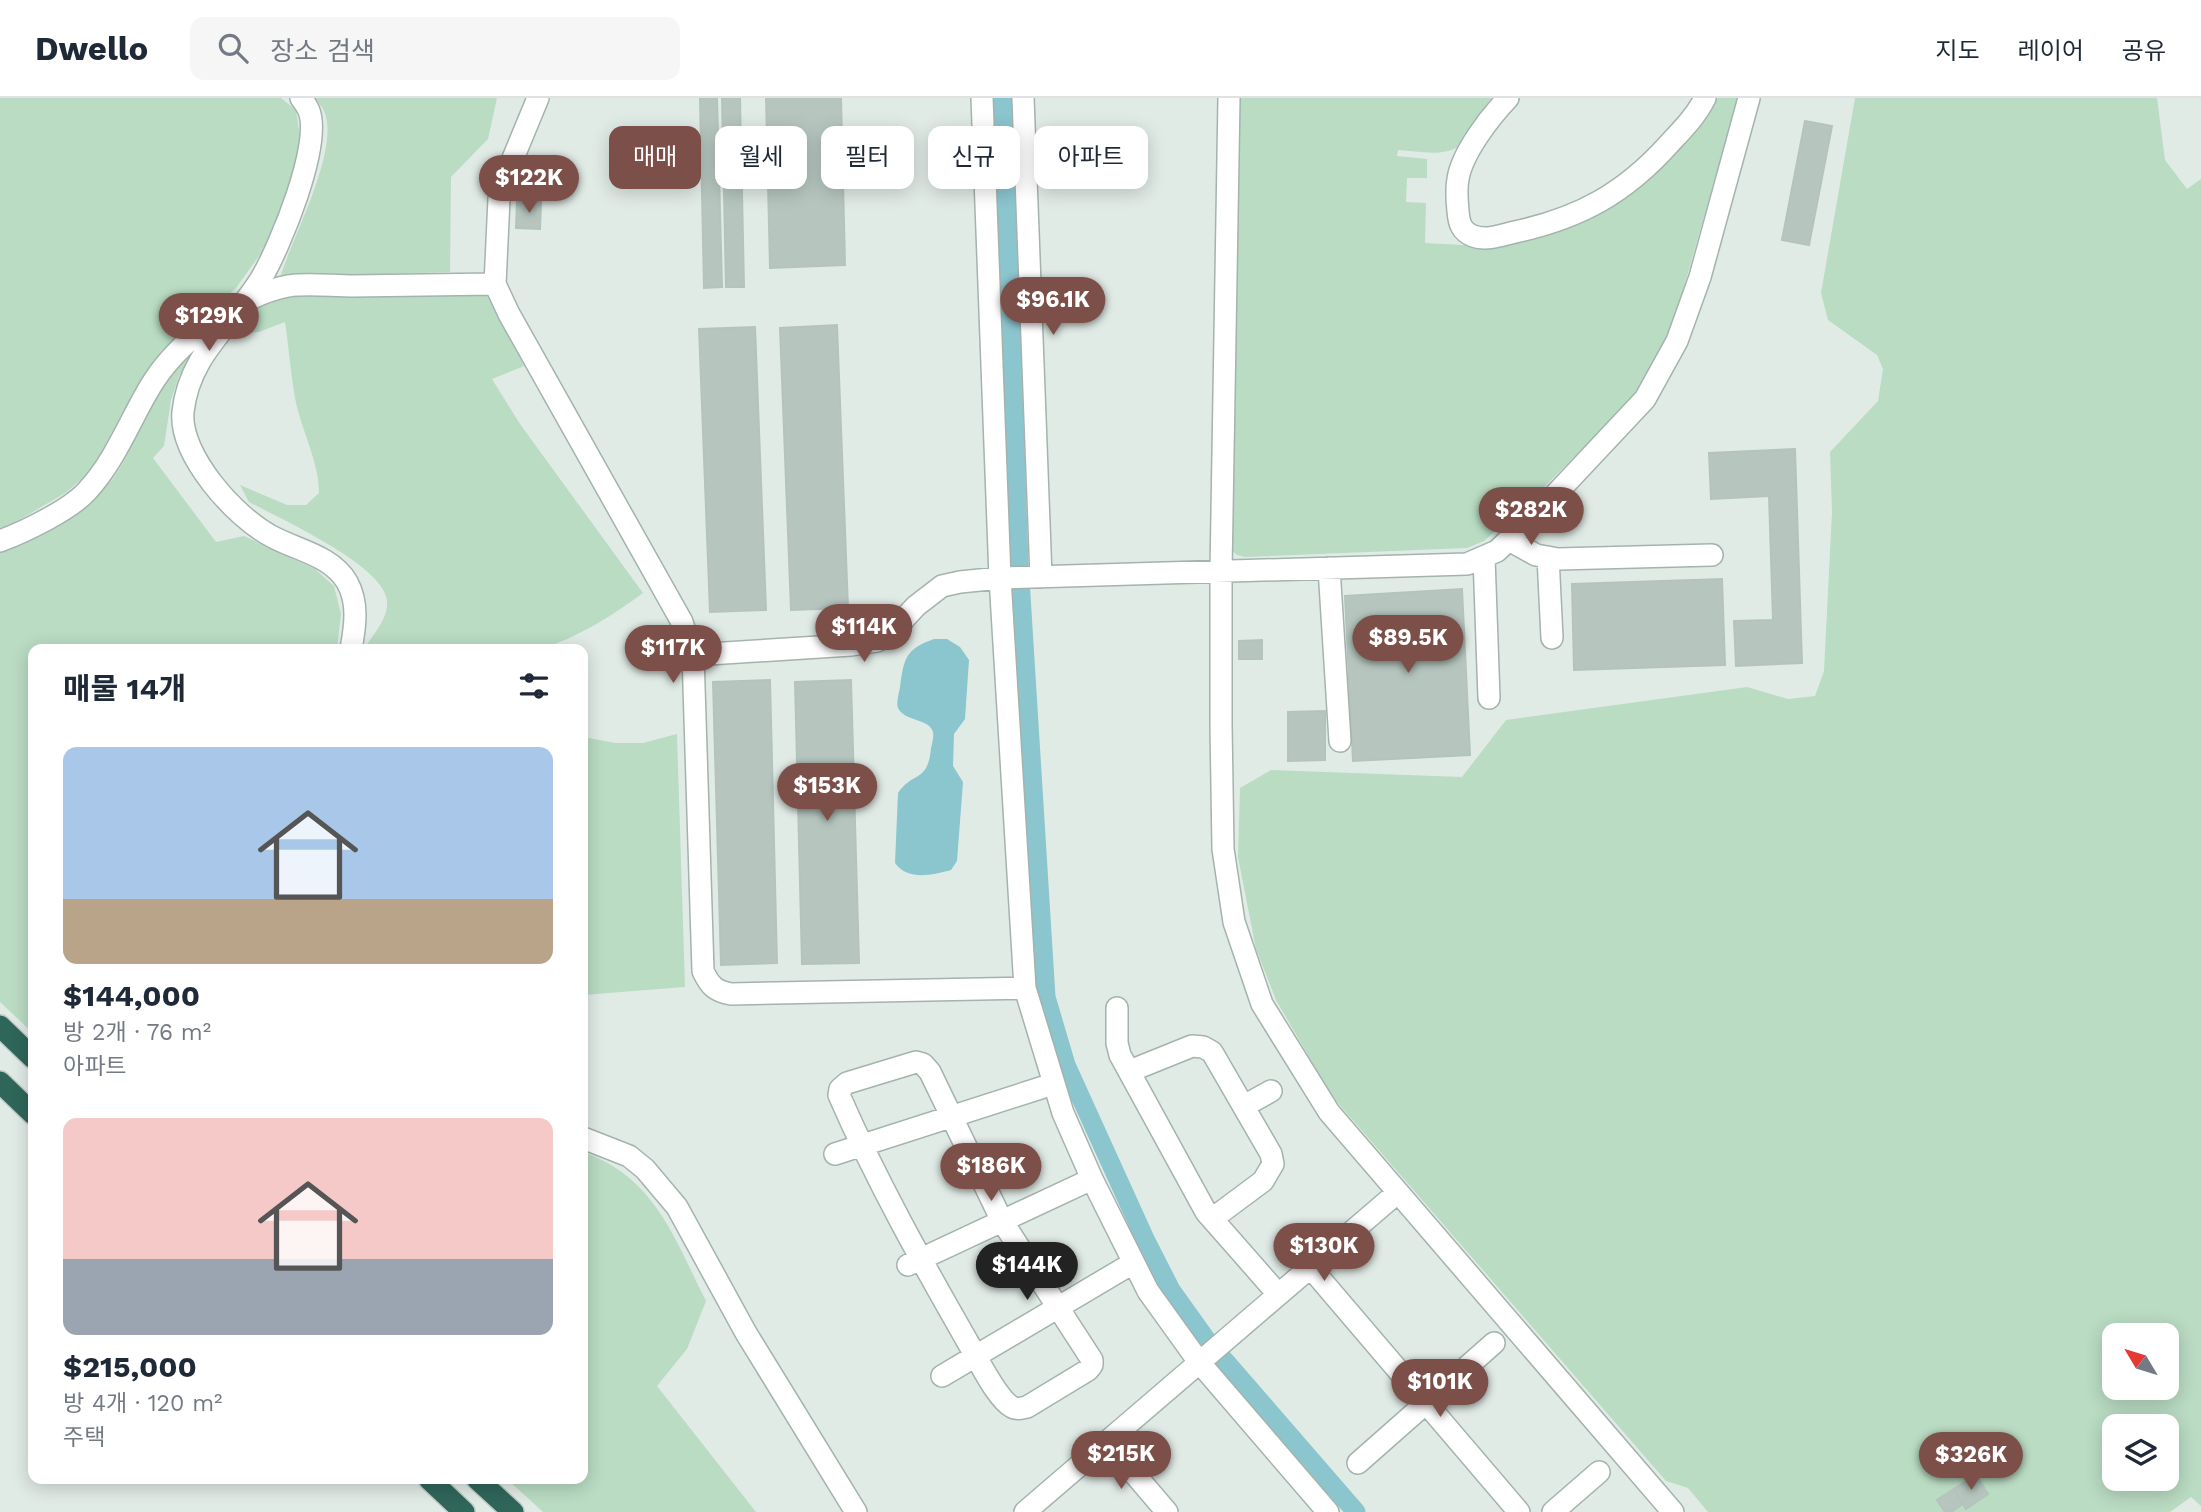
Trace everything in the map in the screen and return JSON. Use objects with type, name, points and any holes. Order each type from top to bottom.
[{"type":"highway","points":[[0,1026],[28,1053]]},
{"type":"highway","points":[[0,1082],[28,1109]]},
{"type":"highway","points":[[434,1484],[464,1512]]},
{"type":"highway","points":[[482,1484],[513,1512]]},
{"type":"street","points":[[300,98],[310,113],[310,135],[306,165],[294,204],[275,252],[261,278],[193,371],[186,392],[183,415],[186,435],[201,468],[237,511],[272,537],[320,559],[340,572],[348,584],[356,622],[352,644]]},
{"type":"street","points":[[538,98],[502,185],[495,285],[682,622],[693,655],[703,971],[709,985],[717,992],[731,995],[1025,988]]},
{"type":"street","points":[[982,98],[1020,578]]},
{"type":"street","points":[[1023,98],[1020,578],[1025,988],[1053,1084],[1092,1179],[1148,1292],[1328,1512]]},
{"type":"street","points":[[1229,98],[1221,572],[1223,849],[1234,922],[1262,1004],[1329,1112],[1673,1512]]},
{"type":"street","points":[[1508,98],[1470,150],[1458,179],[1459,221],[1462,230],[1475,236],[1488,238],[1533,228],[1587,209],[1623,188],[1688,124],[1705,98]]},
{"type":"street","points":[[693,655],[877,641],[890,635],[916,606],[942,586],[960,582],[1466,564],[1496,551],[1553,497],[1645,399],[1677,341],[1700,277],[1749,98]]},
{"type":"street","points":[[0,541],[54,514],[84,495],[97,480],[131,425],[150,387],[172,356],[222,315],[242,303],[289,286],[495,285]]},
{"type":"street","points":[[1509,540],[1536,555],[1558,559],[1712,555]]},
{"type":"street","points":[[1484,557],[1489,698]]},
{"type":"street","points":[[1548,557],[1552,638]]},
{"type":"street","points":[[1329,568],[1340,741]]},
{"type":"street","points":[[1116,1008],[1120,1055],[1212,1219],[1278,1294]]},
{"type":"street","points":[[1130,1071],[1192,1046],[1203,1047],[1217,1057],[1271,1154],[1273,1164],[1263,1181],[1212,1219]]},
{"type":"street","points":[[916,1062],[923,1064],[930,1072],[952,1117],[1002,1221],[1092,1360],[1088,1370],[1027,1407],[1011,1407],[914,1262],[839,1095],[840,1089],[847,1083],[916,1062]]},
{"type":"street","points":[[835,1154],[1053,1084]]},
{"type":"street","points":[[1244,1106],[1271,1091]]},
{"type":"street","points":[[588,1140],[629,1156],[645,1169],[677,1207],[746,1333],[856,1512]]},
{"type":"street","points":[[914,1262],[1092,1179]]},
{"type":"street","points":[[1025,1512],[1397,1193]]},
{"type":"street","points":[[942,1376],[1133,1263]]},
{"type":"street","points":[[1310,1267],[1519,1512]]},
{"type":"street","points":[[1358,1463],[1494,1343]]},
{"type":"street","points":[[1108,1443],[1167,1512]]},
{"type":"street","points":[[1553,1512],[1599,1472]]},
{"type":"green space","points":[[0,98],[281,98],[296,110],[300,138],[291,191],[262,252],[236,288],[161,351],[95,467],[67,492],[0,529]]},
{"type":"green space","points":[[314,98],[497,98],[488,139],[451,177],[450,272],[280,278],[312,194],[326,148],[327,127],[324,111]]},
{"type":"green space","points":[[1239,98],[1491,98],[1458,147],[1437,153],[1398,150],[1397,156],[1427,159],[1427,178],[1407,178],[1406,202],[1426,203],[1425,243],[1501,247],[1584,219],[1713,98],[1738,98],[1673,325],[1654,365],[1633,399],[1545,486],[1484,541],[1467,548],[1245,557],[1231,550]]},
{"type":"green space","points":[[1855,98],[2157,98],[2165,160],[2187,189],[2201,179],[2201,1506],[2191,1497],[2170,1512],[1708,1512],[1688,1488],[1666,1481],[1331,1095],[1276,1000],[1256,949],[1238,857],[1240,788],[1271,770],[1462,777],[1506,720],[1747,687],[1788,699],[1815,696],[1824,671],[1832,512],[1830,452],[1878,401],[1883,369],[1877,355],[1828,320],[1821,293]]},
{"type":"green space","points":[[480,293],[491,297],[524,366],[492,379],[520,424],[643,593],[594,625],[553,644],[367,644],[387,607],[382,587],[369,573],[328,544],[249,502],[240,485],[287,505],[306,505],[319,493],[314,459],[296,403],[285,322],[259,332],[243,333],[236,324],[256,307],[298,296]]},
{"type":"green space","points":[[196,352],[179,376],[171,400],[164,446],[153,458],[216,542],[244,536],[315,569],[334,586],[341,614],[338,644],[28,644],[28,1028],[0,1002],[0,548],[66,516],[102,491],[127,456],[153,396],[164,378],[178,363]]},
{"type":"green space","points":[[677,734],[685,987],[588,995],[588,738],[616,743],[643,743]]},
{"type":"green space","points":[[588,1154],[608,1163],[628,1177],[660,1212],[706,1301],[687,1349],[657,1386],[756,1512],[543,1512],[512,1484],[588,1484]]},
{"type":"water","points":[[934,639],[947,639],[960,647],[969,660],[965,719],[954,734],[953,766],[963,782],[957,861],[951,870],[921,875],[900,869],[895,863],[898,793],[927,767],[933,732],[927,724],[901,712],[897,703],[908,656],[917,647]]},
{"type":"building","points":[[700,98],[717,98],[715,189],[719,189],[722,287],[704,288]]},
{"type":"building","points":[[722,98],[740,98],[741,126],[723,126]]},
{"type":"building","points":[[766,98],[841,98],[842,126],[821,126],[821,189],[843,189],[845,265],[770,268],[768,189],[807,189],[807,126],[767,126]]},
{"type":"building","points":[[1805,121],[1832,126],[1809,245],[1782,240]]},
{"type":"building","points":[[724,189],[742,189],[744,287],[726,287]]},
{"type":"building","points":[[517,201],[541,202],[540,229],[516,228]]},
{"type":"building","points":[[837,325],[848,608],[791,610],[780,328]]},
{"type":"building","points":[[755,327],[766,610],[710,612],[699,329]]},
{"type":"building","points":[[1795,449],[1802,663],[1736,666],[1734,621],[1773,620],[1769,496],[1711,499],[1709,453]]},
{"type":"building","points":[[1722,579],[1725,665],[1574,670],[1572,584]]},
{"type":"building","points":[[1462,589],[1470,755],[1353,761],[1345,596]]},
{"type":"building","points":[[1262,640],[1262,659],[1239,659],[1239,641]]},
{"type":"building","points":[[770,680],[777,963],[721,965],[713,682]]},
{"type":"building","points":[[851,680],[859,963],[802,964],[795,682]]},
{"type":"building","points":[[1325,711],[1325,760],[1288,761],[1288,712]]},
{"type":"building","points":[[1976,1475],[1988,1494],[1966,1509],[1954,1489]]},
{"type":"building","points":[[1954,1489],[1963,1504],[1951,1512],[1945,1512],[1937,1500]]},
{"type":"waterway","points":[[1003,98],[1019,563],[1046,997],[1066,1065],[1171,1290],[1206,1339],[1356,1512]]}]
